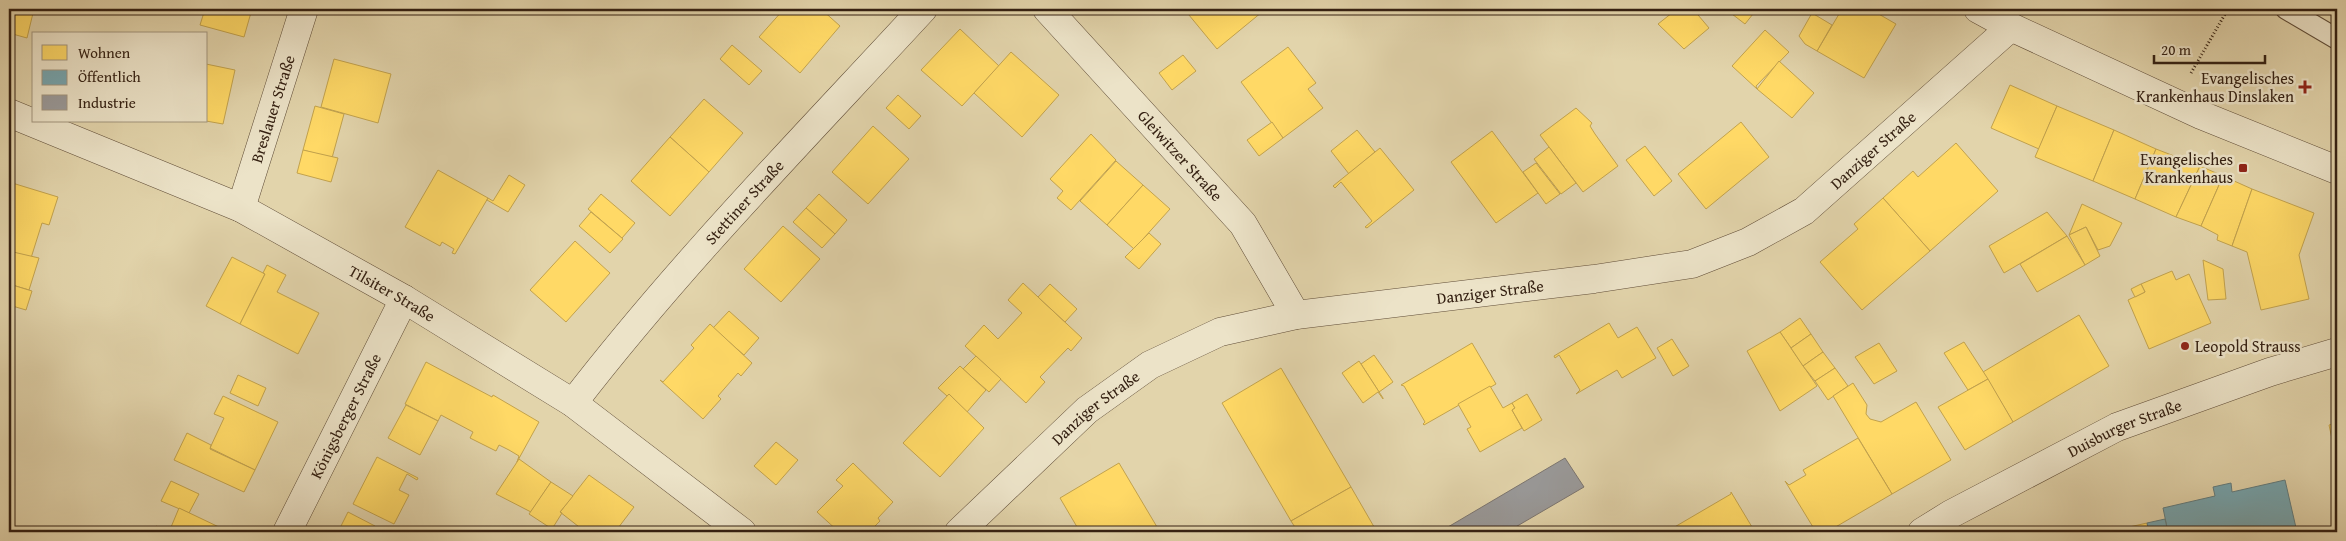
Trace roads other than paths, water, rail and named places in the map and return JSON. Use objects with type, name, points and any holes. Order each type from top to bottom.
[{"type":"street","name":"Breslauer Straße","points":[[241,208],[304,9]]},
{"type":"street","name":"Stettiner Straße","points":[[573,403],[619,344],[702,250],[922,9]]},
{"type":"street","name":"Gleiwitzer Straße","points":[[1047,9],[1242,224],[1296,315]]},
{"type":"street","points":[[1978,9],[2011,27],[2174,102],[2337,170]]},
{"type":"street","name":"Danziger Straße","points":[[960,532],[1087,410],[1150,365],[1220,332],[1296,315],[1584,280],[1692,264],[1748,242],[1804,211],[2011,27]]},
{"type":"street","name":"Tilsiter Straße","points":[[9,113],[241,208],[404,298],[573,403],[742,532]]},
{"type":"street","name":"Königsberger Straße","points":[[287,532],[404,298]]},
{"type":"street","name":"Duisburger Straße","points":[[1922,532],[1951,514],[2117,427],[2270,372],[2337,352]]},
{"type":"lane","points":[[2286,9],[2337,39]]},
{"type":"place","name":"Evangelisches Krankenhaus Dinslaken","points":[[2305,87]]},
{"type":"place","name":"Evangelisches Krankenhaus","points":[[2243,168]]},
{"type":"place","name":"Leopold Strauss","points":[[2185,346]]}]
